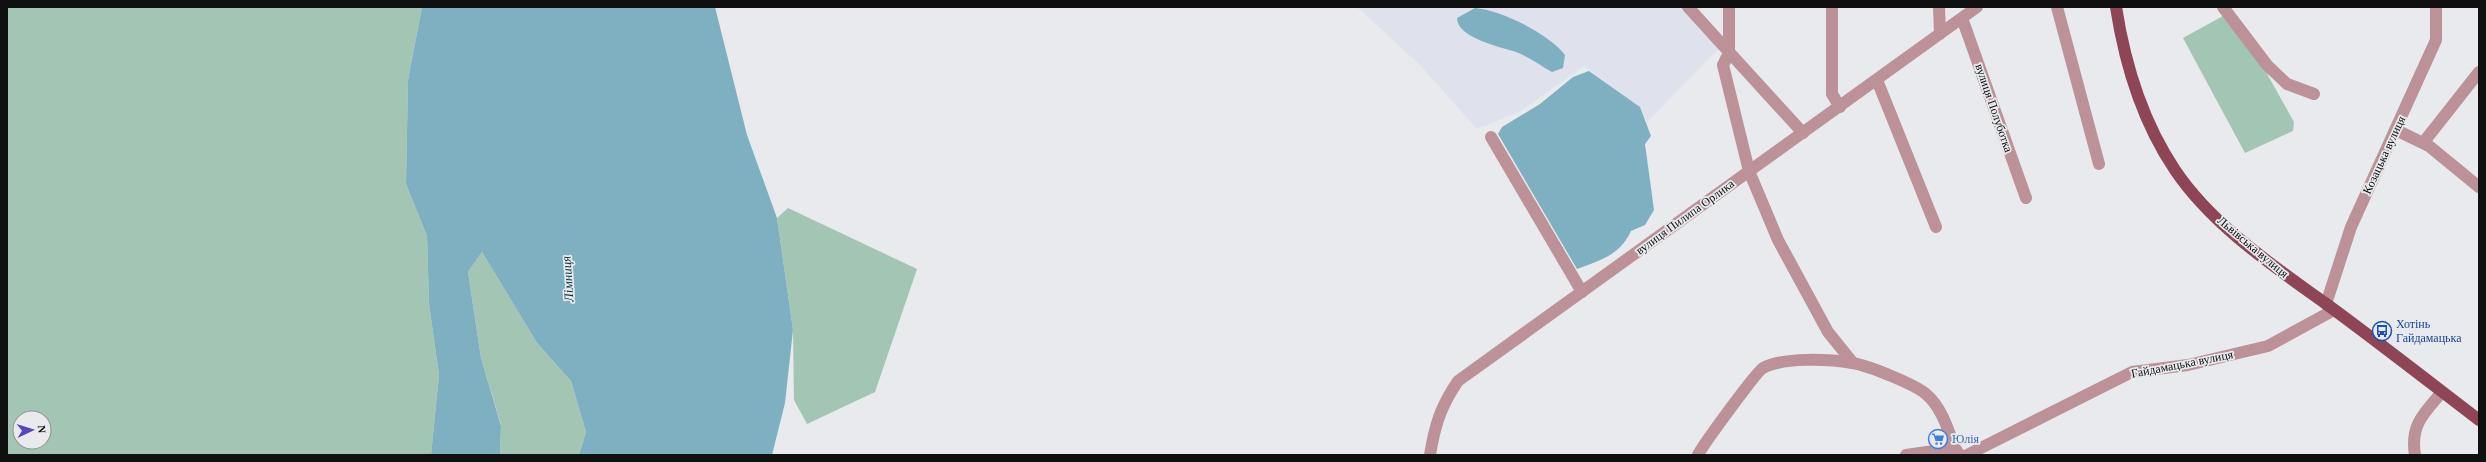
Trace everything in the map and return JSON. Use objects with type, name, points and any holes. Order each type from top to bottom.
[{"type":"main road","name":"Львівська вулиця","points":[[2116,7],[2129,70],[2143,112],[2161,148],[2175,171],[2195,196],[2235,234],[2479,420]]},
{"type":"street","points":[[1688,7],[1803,134]]},
{"type":"street","points":[[1729,7],[1729,53],[1723,65],[1749,172],[1778,240],[1828,332],[1853,363]]},
{"type":"street","points":[[1832,7],[1832,94],[1840,107]]},
{"type":"street","points":[[1939,7],[1940,34]]},
{"type":"street","name":"вулиця Пилипа Орлика","points":[[1430,455],[1434,429],[1443,403],[1458,381],[1803,134],[1977,7]]},
{"type":"street","points":[[2057,7],[2099,164]]},
{"type":"street","points":[[2223,7],[2267,64],[2287,84],[2314,94]]},
{"type":"street","name":"Козацька вулиця","points":[[2330,307],[2351,227],[2436,40],[2436,7]]},
{"type":"street","name":"вулиця Полуботка","points":[[1962,18],[2026,198]]},
{"type":"street","points":[[2423,143],[2479,72]]},
{"type":"street","points":[[1877,80],[1936,227]]},
{"type":"street","points":[[2396,130],[2423,143],[2479,187]]},
{"type":"street","points":[[1492,137],[1582,292]]},
{"type":"street","name":"Гайдамацька вулиця","points":[[1967,455],[2132,372],[2188,364],[2268,346],[2330,307]]},
{"type":"street","points":[[1698,455],[1761,368],[1781,361],[1853,363],[1901,381],[1927,394],[1940,412],[1957,451],[1906,455]]},
{"type":"street","points":[[2415,455],[2413,442],[2418,419],[2442,392]]},
{"type":"shaded area","points":[[1357,7],[1698,7],[1724,43],[1647,122],[1640,107],[1584,66],[1521,111],[1477,129],[1420,65]]},
{"type":"green space","points":[[7,7],[422,7],[408,80],[406,184],[427,236],[429,304],[439,375],[431,455],[7,455]]},
{"type":"green space","points":[[2232,11],[2294,122],[2293,131],[2245,153],[2183,38]]},
{"type":"green space","points":[[788,208],[917,269],[875,392],[807,424],[794,400],[793,330],[777,218]]},
{"type":"green space","points":[[482,252],[537,343],[571,381],[586,432],[579,455],[500,455],[501,425],[481,358],[468,272]]},
{"type":"water","name":"Лімниця","points":[[422,7],[715,7],[747,135],[777,218],[793,330],[785,403],[772,455],[579,455],[586,432],[571,381],[537,343],[482,252],[468,272],[481,358],[501,426],[500,455],[431,455],[439,375],[429,304],[427,236],[406,184],[408,80]]},
{"type":"water","points":[[1475,8],[1498,13],[1511,18],[1548,39],[1565,55],[1563,68],[1552,72],[1521,54],[1481,41],[1464,31],[1459,25],[1457,18]]},
{"type":"water","points":[[1589,71],[1640,107],[1651,136],[1645,144],[1654,210],[1645,225],[1631,231],[1621,246],[1609,256],[1577,269],[1498,134],[1502,127],[1540,104],[1573,77]]},
{"type":"place","name":"Хотінь Гайдамацька","points":[[2382,331]]},
{"type":"place","name":"Юлія","points":[[1938,439]]}]
